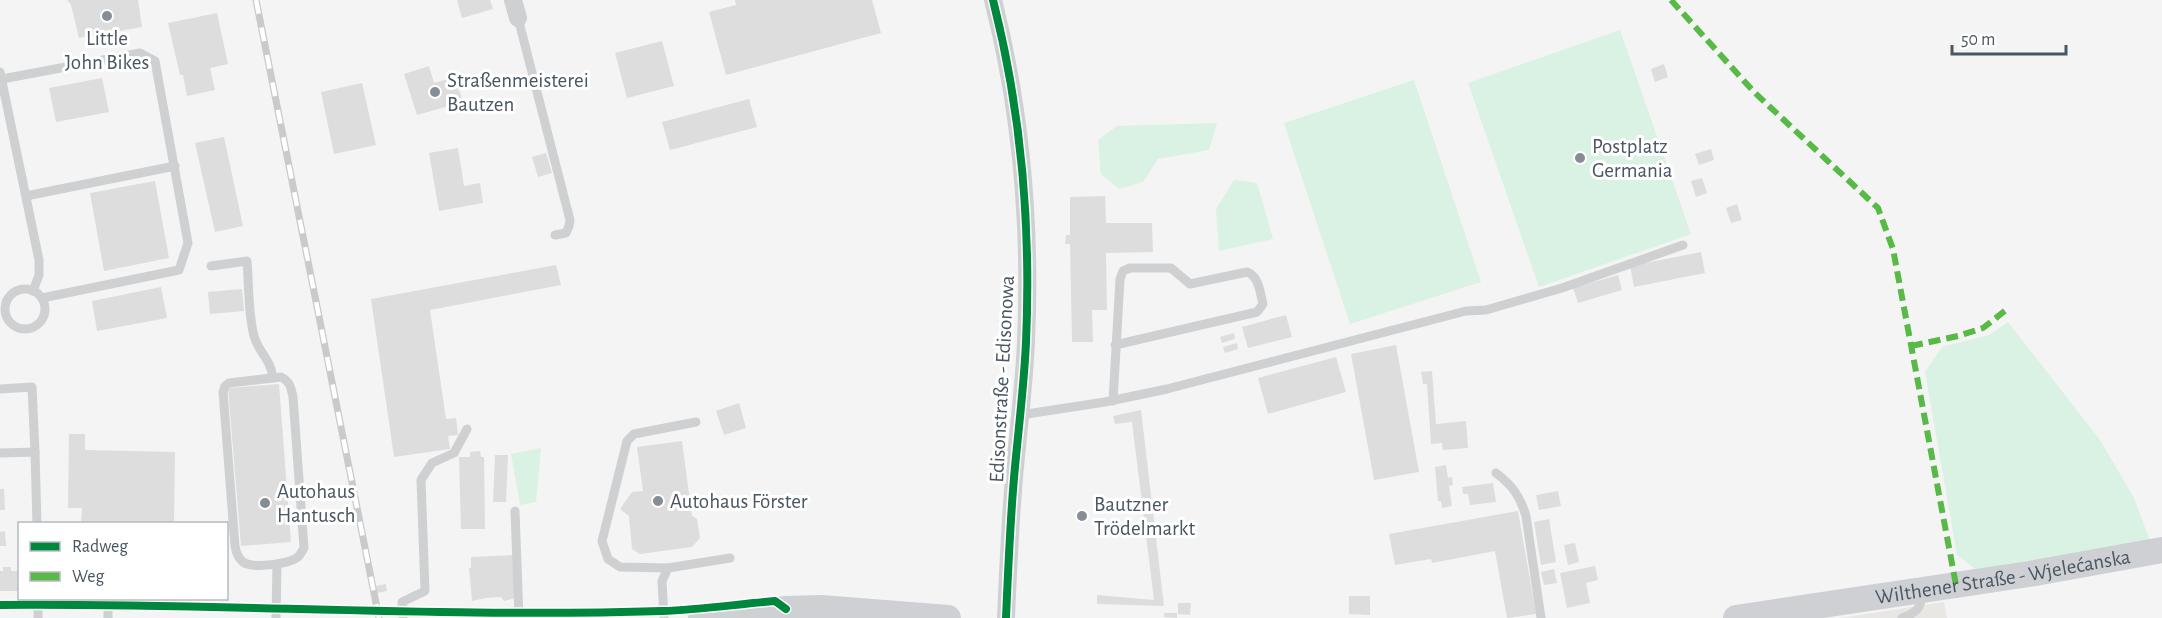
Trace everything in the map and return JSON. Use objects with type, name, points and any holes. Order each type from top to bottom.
[{"type":"main road","name":"Wilthener Straße - Wjelećanska","points":[[1736,618],[2029,574],[2162,550]]},
{"type":"main road","points":[[701,618],[786,609],[822,613],[948,618]]},
{"type":"street","name":"Edisonstraße - Edisonowa","points":[[993,0],[1000,25],[1018,142],[1025,213],[1026,341],[1014,479],[1006,618]]},
{"type":"lane","points":[[515,9],[570,220],[566,232],[555,235]]},
{"type":"lane","points":[[33,291],[39,275],[39,260],[1,76],[140,53],[155,61],[175,166],[188,243],[179,270],[42,298]]},
{"type":"lane","points":[[26,196],[175,166]]},
{"type":"lane","points":[[1020,415],[1167,389],[1466,311],[1486,310],[1562,288],[1683,246]]},
{"type":"lane","points":[[210,266],[247,261],[254,334],[257,347],[272,367],[273,378]]},
{"type":"lane","points":[[1113,400],[1115,345],[1120,279],[1123,271],[1130,268],[1171,268],[1190,284],[1247,272],[1252,273],[1256,278],[1263,304],[1257,312],[1115,345]]},
{"type":"lane","points":[[20,290],[33,291],[42,298],[45,311],[40,323],[28,329],[15,327],[10,322],[5,310],[9,297],[20,290]]},
{"type":"lane","points":[[281,377],[286,379],[293,397],[304,548],[300,556],[292,561],[277,564],[248,565],[237,555],[223,392],[229,383],[281,377]]},
{"type":"lane","points":[[0,390],[32,387],[37,522]]},
{"type":"lane","points":[[696,422],[634,434],[627,441],[602,541],[608,559],[620,567],[668,568],[730,558]]},
{"type":"lane","points":[[403,618],[402,602],[425,591],[421,480],[432,463],[454,453],[467,429]]},
{"type":"lane","points":[[0,453],[35,452]]},
{"type":"lane","points":[[1497,473],[1512,485],[1522,501],[1541,618]]},
{"type":"lane","points":[[515,510],[519,618]]},
{"type":"lane","points":[[276,618],[277,564]]},
{"type":"lane","points":[[664,618],[662,581],[668,568]]},
{"type":"lane","points":[[1902,618],[1914,613],[1921,605],[1923,590]]},
{"type":"lane","points":[[38,600],[38,618]]},
{"type":"lane","points":[[108,600],[108,618]]},
{"type":"shaded area","points":[[1944,602],[1947,618],[1840,618]]},
{"type":"green space","name":"Postplatz Germania","points":[[1620,30],[1691,234],[1539,287],[1468,83]]},
{"type":"green space","points":[[1414,80],[1481,282],[1350,324],[1284,123]]},
{"type":"green space","points":[[1217,123],[1209,150],[1158,159],[1143,182],[1119,189],[1101,174],[1098,140],[1117,126]]},
{"type":"green space","points":[[1234,180],[1257,183],[1273,239],[1219,251],[1216,209]]},
{"type":"green space","points":[[2008,322],[2100,440],[2134,498],[2150,541],[1982,574],[1957,555],[1925,372],[1942,347],[1989,335]]},
{"type":"green space","points":[[541,448],[536,502],[520,505],[511,454]]},
{"type":"building","name":"Little John Bikes","points":[[67,0],[138,0],[142,27],[79,38],[71,5]]},
{"type":"building","points":[[457,0],[490,0],[493,9],[462,18]]},
{"type":"building","points":[[735,0],[872,0],[881,33],[726,75],[709,12],[736,5]]},
{"type":"building","points":[[217,13],[228,64],[210,68],[215,90],[187,96],[168,23]]},
{"type":"building","points":[[662,41],[674,86],[627,98],[615,53]]},
{"type":"building","points":[[1664,64],[1668,77],[1655,82],[1651,69]]},
{"type":"building","name":"Straßenmeisterei Bautzen","points":[[429,66],[434,83],[455,77],[463,102],[417,115],[404,74]]},
{"type":"building","points":[[102,78],[109,112],[56,122],[49,88]]},
{"type":"building","points":[[362,83],[376,145],[334,154],[321,92]]},
{"type":"building","points":[[749,99],[757,127],[670,150],[662,122]]},
{"type":"building","points":[[224,137],[243,226],[215,232],[195,143]]},
{"type":"building","points":[[458,148],[464,186],[480,183],[483,203],[439,211],[429,153]]},
{"type":"building","points":[[1711,149],[1714,160],[1699,165],[1695,154]]},
{"type":"building","points":[[546,153],[552,173],[538,177],[532,157]]},
{"type":"building","points":[[1702,178],[1707,193],[1696,197],[1691,181]]},
{"type":"building","points":[[155,181],[169,258],[104,271],[90,193]]},
{"type":"building","points":[[1105,196],[1106,223],[1152,223],[1153,252],[1106,253],[1107,310],[1092,310],[1093,342],[1072,342],[1070,244],[1065,244],[1066,235],[1070,235],[1070,197]]},
{"type":"building","points":[[1737,204],[1742,220],[1731,223],[1726,208]]},
{"type":"building","points":[[1701,252],[1705,273],[1634,287],[1630,266]]},
{"type":"building","points":[[556,265],[561,285],[430,310],[446,419],[456,418],[458,435],[448,436],[450,449],[394,457],[371,299]]},
{"type":"building","points":[[1618,275],[1622,290],[1578,303],[1573,288]]},
{"type":"building","points":[[161,287],[167,318],[97,331],[92,301]]},
{"type":"building","points":[[242,289],[244,311],[210,314],[208,292]]},
{"type":"building","points":[[1286,315],[1292,337],[1248,348],[1242,327]]},
{"type":"building","points":[[1234,333],[1235,339],[1222,343],[1220,337]]},
{"type":"building","points":[[1237,343],[1238,349],[1225,353],[1223,347]]},
{"type":"building","points":[[1396,345],[1419,472],[1374,480],[1351,354]]},
{"type":"building","points":[[1336,357],[1346,392],[1268,414],[1258,378]]},
{"type":"building","points":[[1432,371],[1436,424],[1466,421],[1468,448],[1443,450],[1442,443],[1431,444],[1427,384],[1423,384],[1421,372]]},
{"type":"building","points":[[279,384],[291,542],[241,546],[228,388]]},
{"type":"building","points":[[739,403],[746,428],[724,435],[716,411]]},
{"type":"building","points":[[1141,410],[1164,606],[1097,604],[1097,595],[1154,600],[1132,422],[1115,424],[1113,416]]},
{"type":"building","points":[[69,434],[85,434],[85,450],[175,452],[174,522],[81,522],[82,508],[68,508]]},
{"type":"building","name":"Autohaus Förster","points":[[682,441],[692,516],[697,519],[700,538],[692,547],[640,554],[632,549],[629,516],[620,509],[632,492],[643,491],[637,447]]},
{"type":"building","points":[[480,451],[481,457],[484,457],[485,529],[461,529],[459,457],[470,457],[470,452]]},
{"type":"building","points":[[495,455],[508,455],[506,502],[493,502]]},
{"type":"building","points":[[1446,465],[1448,478],[1452,477],[1453,485],[1449,486],[1452,506],[1442,508],[1441,501],[1438,501],[1435,467]]},
{"type":"building","points":[[1493,483],[1496,502],[1470,505],[1468,494],[1463,494],[1462,487]]},
{"type":"building","points":[[0,489],[4,489],[5,510],[0,510]]},
{"type":"building","points":[[1558,491],[1561,506],[1539,510],[1536,495]]},
{"type":"building","points":[[1518,511],[1536,614],[1507,618],[1495,551],[1432,563],[1431,559],[1395,565],[1389,534]]},
{"type":"building","points":[[1549,519],[1556,562],[1541,565],[1534,522]]},
{"type":"building","points":[[5,531],[6,546],[0,546],[0,532]]},
{"type":"building","points":[[1575,543],[1579,562],[1568,565],[1564,545]]},
{"type":"building","points":[[514,555],[516,598],[504,601],[501,597],[472,601],[469,568],[471,568],[471,557]]},
{"type":"building","points":[[1595,566],[1598,580],[1586,583],[1590,603],[1567,608],[1560,573]]},
{"type":"building","points":[[3,567],[11,567],[11,571],[18,571],[18,591],[0,591],[0,571],[3,571]]},
{"type":"building","points":[[1554,569],[1557,583],[1544,585],[1541,572]]},
{"type":"building","points":[[386,584],[387,591],[377,593],[376,586]]},
{"type":"building","points":[[1349,596],[1370,596],[1370,615],[1349,614]]},
{"type":"building","points":[[1178,603],[1191,603],[1190,615],[1178,614]]},
{"type":"building","points":[[1164,613],[1177,613],[1177,618],[1164,617]]},
{"type":"railway","points":[[256,0],[379,618]]},
{"type":"marked path","points":[[1671,0],[1754,92],[1878,208],[1893,249],[1956,585]]},
{"type":"marked path","points":[[1911,346],[1983,328],[2006,310]]},
{"type":"cycle path","points":[[993,0],[1011,84],[1017,127],[1027,256],[1025,359],[1009,548],[1006,618]]},
{"type":"cycle path","points":[[0,605],[579,613],[676,610],[775,601],[786,609]]},
{"type":"place","name":"Little John Bikes","points":[[107,16]]},
{"type":"place","name":"Straßenmeisterei Bautzen","points":[[435,92]]},
{"type":"place","name":"Postplatz Germania","points":[[1580,158]]},
{"type":"place","name":"Autohaus Förster","points":[[658,501]]},
{"type":"place","name":"Autohaus Hantusch","points":[[265,503]]},
{"type":"place","name":"Bautzner Trödelmarkt","points":[[1082,516]]}]
